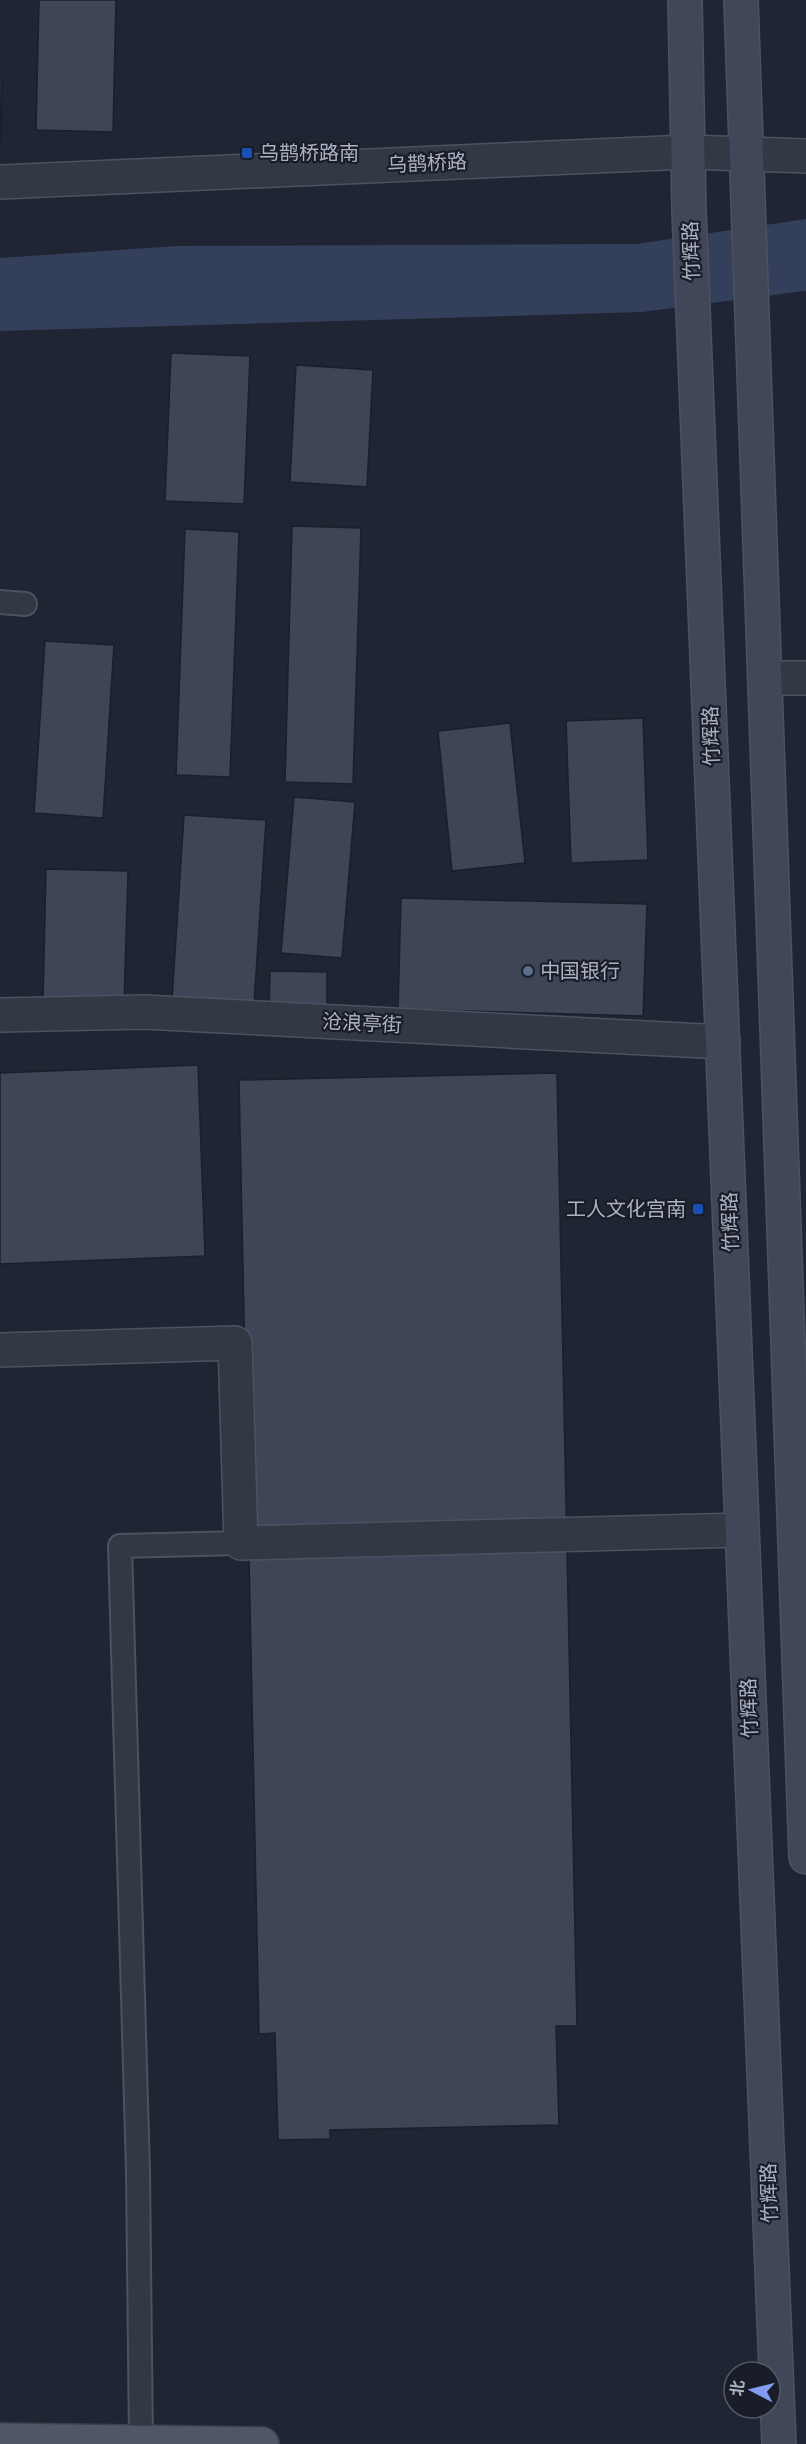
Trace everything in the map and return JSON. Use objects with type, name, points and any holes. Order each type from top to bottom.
[{"type":"main road","name":"竹辉路","points":[[685,0],[689,210],[779,2444]]},
{"type":"main road","points":[[741,0],[806,1857]]},
{"type":"main road","points":[[0,2440],[262,2444]]},
{"type":"street","name":"乌鹊桥路","points":[[0,182],[688,152],[806,156]]},
{"type":"street","points":[[765,678],[806,678]]},
{"type":"street","name":"沧浪亭街","points":[[0,1015],[144,1012],[723,1041]]},
{"type":"street","points":[[0,1350],[235,1343],[241,1543],[742,1530]]},
{"type":"lane","points":[[0,602],[25,604]]},
{"type":"lane","points":[[141,2442],[138,2171],[120,1546],[241,1543]]},
{"type":"water","points":[[806,219],[806,291],[642,312],[0,331],[0,258],[177,246],[636,244]]},
{"type":"building","points":[[39,0],[116,0],[113,132],[36,130]]},
{"type":"building","points":[[0,79],[2,79],[1,141],[0,141]]},
{"type":"building","points":[[171,353],[250,356],[244,504],[165,501]]},
{"type":"building","points":[[296,365],[373,370],[367,487],[290,482]]},
{"type":"building","points":[[292,526],[361,528],[353,784],[285,782]]},
{"type":"building","points":[[185,529],[239,532],[230,777],[176,775]]},
{"type":"building","points":[[45,641],[114,645],[103,818],[34,813]]},
{"type":"building","points":[[643,718],[648,860],[571,863],[566,721]]},
{"type":"building","points":[[510,723],[525,863],[452,871],[438,731]]},
{"type":"building","points":[[294,797],[355,802],[342,958],[281,953]]},
{"type":"building","points":[[184,815],[266,820],[254,1004],[172,999]]},
{"type":"building","points":[[46,869],[128,871],[124,1004],[43,1001]]},
{"type":"building","points":[[401,898],[647,904],[643,1016],[398,1009]]},
{"type":"building","points":[[270,971],[327,972],[327,1014],[269,1013]]},
{"type":"building","points":[[198,1065],[205,1256],[0,1264],[0,1073]]},
{"type":"building","points":[[557,1073],[577,2026],[556,2026],[559,2125],[330,2130],[330,2139],[278,2140],[275,2033],[259,2034],[239,1080]]},
{"type":"place","name":"乌鹊桥路南","points":[[247,153]]},
{"type":"place","name":"中国银行","points":[[528,971]]},
{"type":"place","name":"工人文化宫南","points":[[698,1209]]}]
